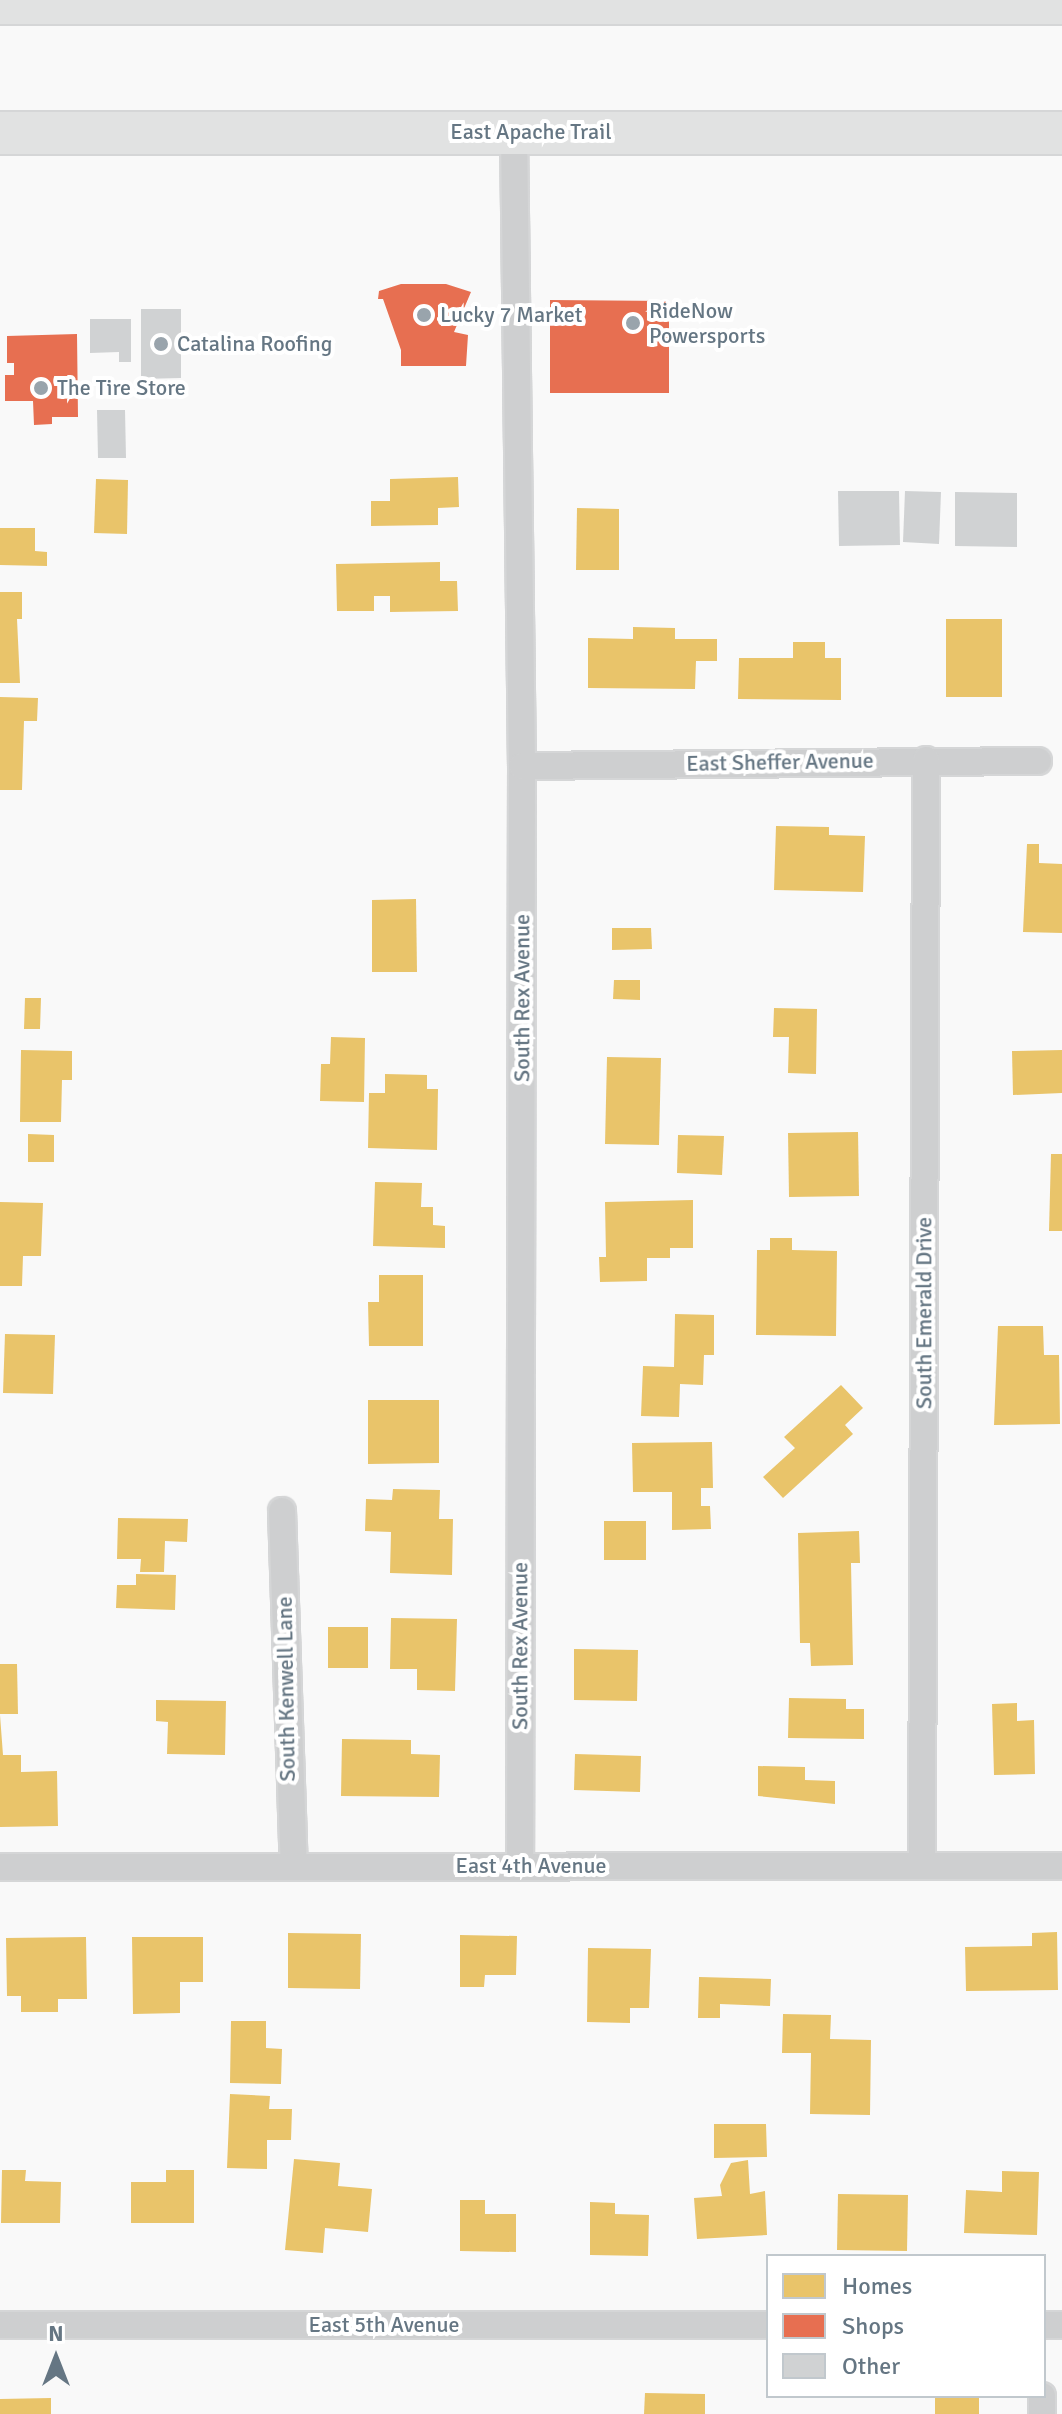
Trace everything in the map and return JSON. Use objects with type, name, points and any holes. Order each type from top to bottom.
[{"type":"main road","points":[[0,3],[1062,3]]},
{"type":"main road","name":"East Apache Trail","points":[[0,133],[1062,133]]},
{"type":"street","name":"South Rex Avenue","points":[[514,132],[522,766],[520,1865]]},
{"type":"street","name":"South Emerald Drive","points":[[922,1866],[926,760]]},
{"type":"street","name":"East Sheffer Avenue","points":[[522,766],[1038,761]]},
{"type":"street","name":"South Kenwell Lane","points":[[282,1511],[294,1867]]},
{"type":"street","name":"East 4th Avenue","points":[[0,1867],[1062,1866]]},
{"type":"street","name":"East 5th Avenue","points":[[0,2325],[766,2325]]},
{"type":"building: Homes","points":[[458,477],[459,507],[438,508],[438,525],[371,526],[371,501],[390,501],[390,479]]},
{"type":"building: Homes","points":[[96,479],[128,480],[127,534],[94,533]]},
{"type":"building: Homes","points":[[577,508],[619,509],[619,570],[576,570]]},
{"type":"building: Homes","points":[[0,528],[35,528],[35,551],[47,552],[47,566],[0,565]]},
{"type":"building: Homes","points":[[440,562],[440,581],[457,581],[458,611],[390,612],[390,596],[374,596],[374,611],[337,611],[336,564]]},
{"type":"building: Homes","points":[[0,592],[22,592],[22,619],[17,619],[20,683],[0,683]]},
{"type":"building: Homes","points":[[946,619],[1002,619],[1002,697],[946,697]]},
{"type":"building: Homes","points":[[633,627],[675,628],[675,639],[717,639],[717,661],[696,661],[695,689],[588,688],[588,638],[633,639]]},
{"type":"building: Homes","points":[[793,642],[825,642],[825,658],[841,658],[841,700],[738,699],[739,658],[793,658]]},
{"type":"building: Homes","points":[[0,697],[38,698],[37,721],[24,721],[22,790],[0,790]]},
{"type":"building: Homes","points":[[776,826],[829,827],[829,835],[865,836],[863,892],[774,890]]},
{"type":"building: Homes","points":[[1027,844],[1039,844],[1039,863],[1062,864],[1062,933],[1023,932]]},
{"type":"building: Homes","points":[[416,899],[417,972],[372,972],[372,900]]},
{"type":"building: Homes","points":[[612,928],[651,928],[652,949],[612,950]]},
{"type":"building: Homes","points":[[614,980],[640,980],[640,1000],[613,999]]},
{"type":"building: Homes","points":[[25,998],[41,998],[40,1029],[24,1029]]},
{"type":"building: Homes","points":[[774,1008],[817,1009],[816,1074],[788,1073],[789,1037],[773,1037]]},
{"type":"building: Homes","points":[[331,1037],[365,1038],[364,1102],[320,1101],[321,1064],[330,1064]]},
{"type":"building: Homes","points":[[21,1050],[72,1051],[72,1080],[62,1080],[61,1122],[20,1122]]},
{"type":"building: Homes","points":[[1062,1050],[1062,1093],[1013,1095],[1012,1051]]},
{"type":"building: Homes","points":[[607,1057],[661,1058],[659,1145],[605,1144]]},
{"type":"building: Homes","points":[[385,1074],[427,1075],[427,1089],[438,1089],[437,1150],[368,1148],[369,1093],[385,1093]]},
{"type":"building: Homes","points":[[858,1132],[859,1196],[789,1197],[788,1133]]},
{"type":"building: Homes","points":[[28,1134],[54,1135],[54,1162],[28,1162]]},
{"type":"building: Homes","points":[[678,1135],[724,1136],[722,1175],[677,1173]]},
{"type":"building: Homes","points":[[1051,1154],[1062,1154],[1062,1231],[1049,1231]]},
{"type":"building: Homes","points":[[375,1182],[422,1183],[421,1207],[433,1207],[433,1225],[445,1226],[445,1248],[373,1246]]},
{"type":"building: Homes","points":[[693,1200],[693,1248],[670,1248],[670,1258],[647,1258],[647,1281],[600,1282],[599,1257],[606,1257],[605,1202]]},
{"type":"building: Homes","points":[[0,1202],[43,1203],[41,1256],[23,1256],[22,1286],[0,1286]]},
{"type":"building: Homes","points":[[770,1238],[792,1238],[792,1250],[837,1251],[836,1336],[756,1335],[757,1250],[770,1250]]},
{"type":"building: Homes","points":[[379,1275],[423,1275],[423,1346],[369,1346],[368,1302],[379,1302]]},
{"type":"building: Homes","points":[[675,1314],[714,1315],[714,1355],[704,1355],[703,1385],[680,1384],[679,1417],[641,1416],[643,1366],[674,1367]]},
{"type":"building: Homes","points":[[998,1326],[1043,1326],[1044,1355],[1059,1355],[1060,1424],[994,1425]]},
{"type":"building: Homes","points":[[5,1334],[55,1335],[53,1394],[3,1393]]},
{"type":"building: Homes","points":[[841,1385],[863,1408],[845,1425],[853,1434],[783,1498],[763,1477],[795,1448],[784,1437]]},
{"type":"building: Homes","points":[[368,1400],[439,1400],[439,1463],[368,1464]]},
{"type":"building: Homes","points":[[712,1442],[713,1488],[701,1488],[701,1506],[710,1506],[711,1529],[672,1530],[672,1492],[633,1492],[632,1443]]},
{"type":"building: Homes","points":[[393,1489],[440,1490],[439,1519],[453,1519],[452,1575],[390,1573],[391,1532],[365,1531],[366,1499],[392,1500]]},
{"type":"building: Homes","points":[[118,1518],[188,1519],[187,1542],[165,1541],[164,1572],[140,1572],[141,1559],[117,1559]]},
{"type":"building: Homes","points":[[604,1521],[646,1521],[646,1560],[604,1560]]},
{"type":"building: Homes","points":[[859,1531],[860,1563],[851,1563],[853,1665],[811,1666],[810,1643],[800,1643],[798,1533]]},
{"type":"building: Homes","points":[[136,1574],[176,1575],[175,1610],[116,1608],[117,1585],[136,1585]]},
{"type":"building: Homes","points":[[391,1618],[457,1619],[455,1691],[417,1690],[417,1669],[390,1669]]},
{"type":"building: Homes","points":[[328,1627],[368,1627],[368,1668],[328,1668]]},
{"type":"building: Homes","points":[[574,1649],[638,1650],[637,1701],[574,1700]]},
{"type":"building: Homes","points":[[0,1664],[17,1664],[18,1714],[0,1714]]},
{"type":"building: Homes","points":[[789,1698],[846,1699],[846,1709],[864,1709],[864,1739],[788,1738]]},
{"type":"building: Homes","points":[[156,1700],[226,1701],[225,1755],[167,1754],[168,1722],[156,1721]]},
{"type":"building: Homes","points":[[1017,1703],[1017,1721],[1034,1720],[1035,1774],[994,1775],[992,1704]]},
{"type":"building: Homes","points":[[0,1715],[3,1755],[21,1755],[21,1772],[57,1771],[58,1826],[0,1827]]},
{"type":"building: Homes","points":[[342,1739],[411,1740],[411,1754],[440,1755],[439,1797],[341,1796]]},
{"type":"building: Homes","points":[[575,1754],[641,1756],[640,1792],[574,1790]]},
{"type":"building: Homes","points":[[758,1766],[805,1767],[805,1780],[835,1781],[835,1804],[758,1796]]},
{"type":"building: Homes","points":[[1057,1932],[1058,1990],[966,1991],[965,1947],[1032,1946],[1032,1933]]},
{"type":"building: Homes","points":[[288,1933],[361,1934],[360,1989],[288,1988]]},
{"type":"building: Homes","points":[[460,1935],[517,1936],[516,1975],[485,1975],[484,1987],[460,1987]]},
{"type":"building: Homes","points":[[86,1937],[87,1999],[58,1999],[58,2012],[21,2012],[21,1996],[7,1996],[6,1938]]},
{"type":"building: Homes","points":[[132,1937],[203,1937],[203,1982],[180,1982],[180,2013],[133,2014]]},
{"type":"building: Homes","points":[[588,1948],[651,1949],[649,2008],[630,2008],[630,2023],[587,2022]]},
{"type":"building: Homes","points":[[699,1977],[771,1979],[770,2006],[720,2004],[720,2018],[698,2018]]},
{"type":"building: Homes","points":[[783,2014],[831,2015],[830,2039],[871,2040],[870,2115],[810,2114],[811,2053],[782,2053]]},
{"type":"building: Homes","points":[[231,2021],[266,2021],[266,2048],[282,2049],[281,2084],[230,2083]]},
{"type":"building: Homes","points":[[230,2094],[270,2096],[269,2109],[292,2109],[291,2140],[267,2140],[267,2169],[227,2168]]},
{"type":"building: Homes","points":[[714,2124],[766,2124],[767,2157],[714,2158]]},
{"type":"building: Homes","points":[[294,2159],[340,2163],[338,2186],[372,2189],[368,2232],[325,2228],[323,2253],[285,2250]]},
{"type":"building: Homes","points":[[748,2160],[750,2194],[765,2191],[767,2235],[697,2239],[694,2198],[722,2196],[720,2185],[731,2163]]},
{"type":"building: Homes","points":[[2,2170],[26,2170],[25,2181],[61,2182],[60,2223],[1,2223]]},
{"type":"building: Homes","points":[[166,2170],[194,2170],[194,2223],[131,2223],[131,2182],[166,2182]]},
{"type":"building: Homes","points":[[1002,2171],[1039,2172],[1037,2235],[964,2233],[966,2190],[1002,2192]]},
{"type":"building: Homes","points":[[838,2194],[908,2195],[907,2251],[837,2250]]},
{"type":"building: Homes","points":[[460,2200],[485,2200],[485,2214],[516,2214],[516,2252],[460,2251]]},
{"type":"building: Homes","points":[[590,2202],[615,2203],[615,2214],[649,2215],[648,2256],[590,2255]]},
{"type":"building: Homes","points":[[645,2393],[705,2394],[705,2414],[644,2414]]},
{"type":"building: Homes","points":[[51,2398],[51,2414],[0,2414],[0,2399]]},
{"type":"building: Homes","points":[[935,2398],[979,2398],[979,2414],[935,2414]]},
{"type":"building: Shops","name":"Lucky 7 Market","points":[[401,284],[446,284],[471,292],[454,332],[468,335],[466,366],[401,366],[401,350],[383,299],[378,299],[379,291]]},
{"type":"building: Shops","points":[[550,300],[669,301],[669,393],[550,393]]},
{"type":"building: Shops","name":"The Tire Store","points":[[77,334],[78,417],[52,417],[52,424],[34,425],[33,401],[5,401],[5,375],[14,375],[14,363],[7,363],[7,336]]},
{"type":"building: Other","name":"Catalina Roofing","points":[[141,309],[181,309],[181,378],[141,379]]},
{"type":"building: Other","points":[[90,319],[131,319],[131,362],[119,362],[119,352],[90,353]]},
{"type":"building: Other","points":[[97,410],[125,410],[126,458],[98,458]]},
{"type":"building: Other","points":[[838,491],[899,491],[900,545],[839,546]]},
{"type":"building: Other","points":[[905,491],[941,492],[939,544],[903,542]]},
{"type":"building: Other","points":[[955,492],[1017,493],[1017,547],[955,546]]},
{"type":"place","name":"Lucky 7 Market","points":[[424,315]]},
{"type":"place","name":"RideNow Powersports","points":[[633,323]]},
{"type":"place","name":"Catalina Roofing","points":[[161,344]]},
{"type":"place","name":"The Tire Store","points":[[41,388]]}]
